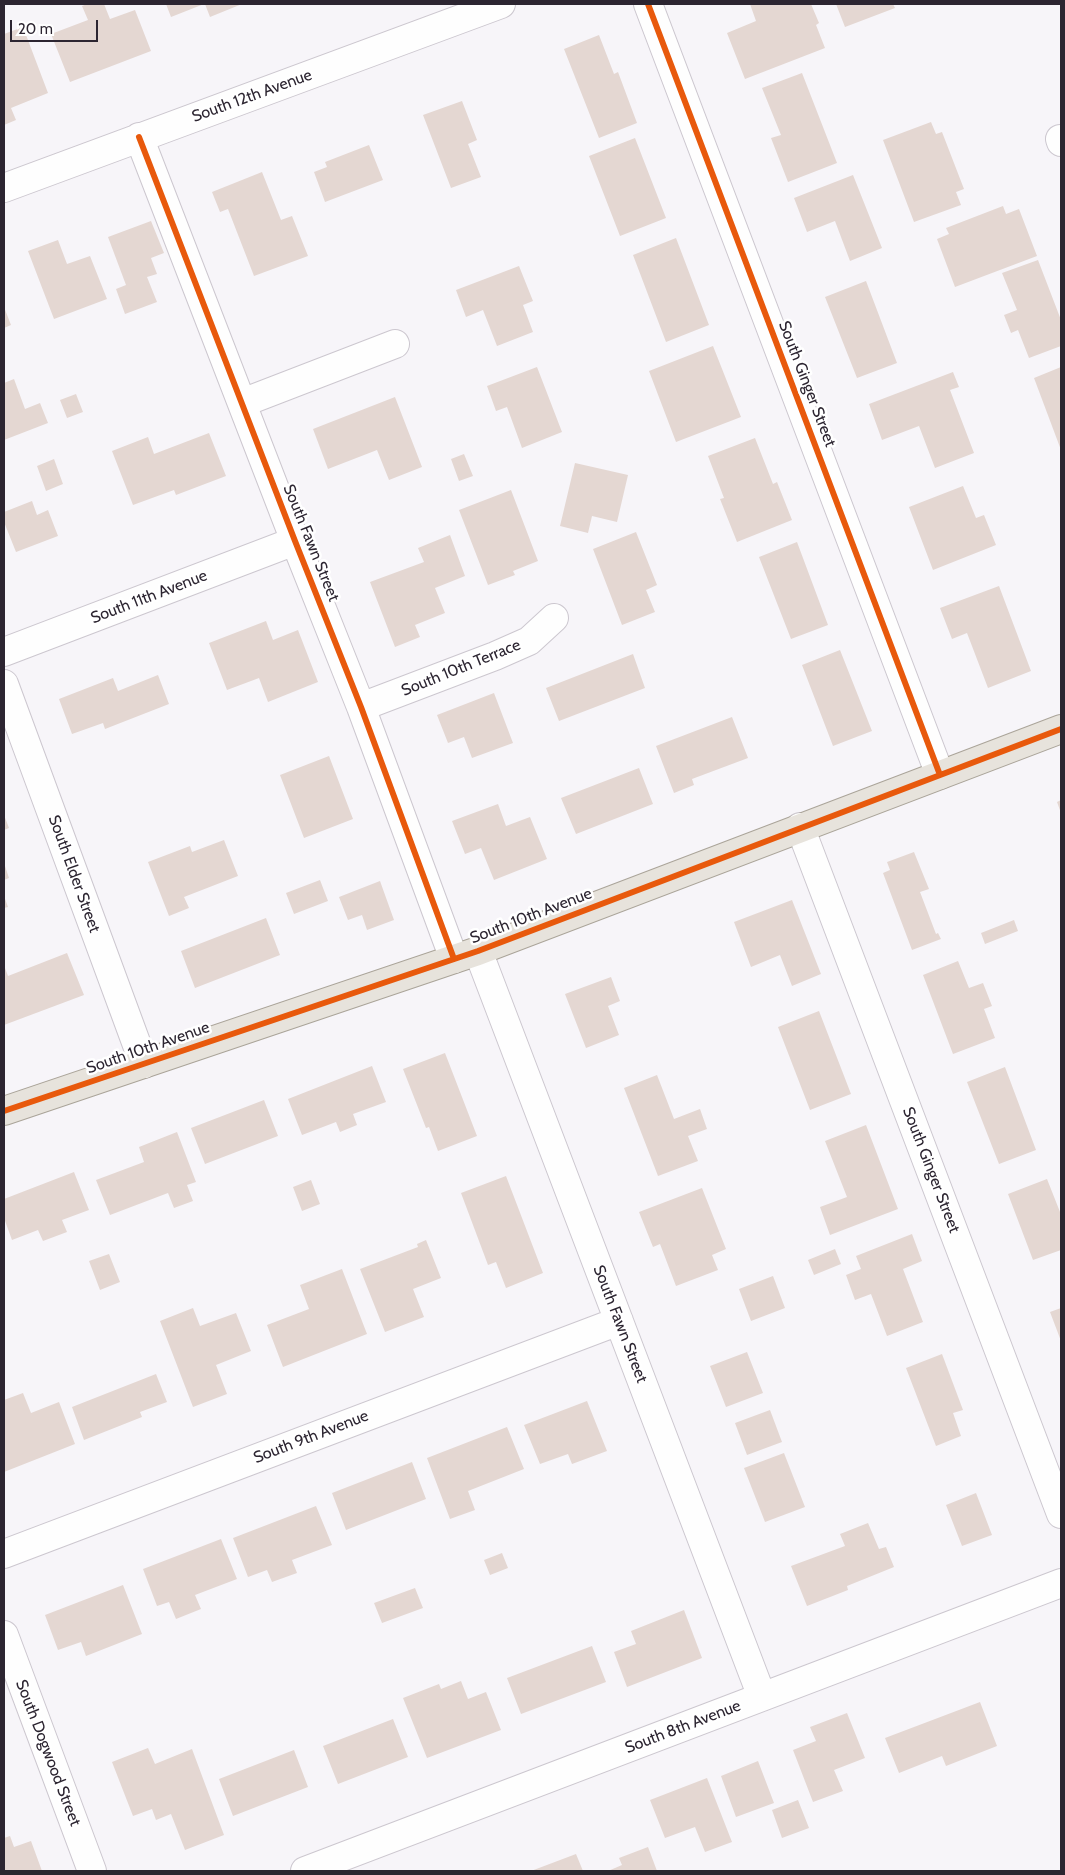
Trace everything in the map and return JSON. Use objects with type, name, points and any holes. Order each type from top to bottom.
[{"type":"main road","name":"South 10th Avenue","points":[[4,1111],[466,955],[1061,729]]},
{"type":"street","name":"South 12th Avenue","points":[[4,188],[501,4]]},
{"type":"street","name":"South Ginger Street","points":[[648,4],[940,775]]},
{"type":"street","name":"South Fawn Street","points":[[139,138],[361,707],[619,1321],[762,1697]]},
{"type":"street","points":[[242,403],[395,344]]},
{"type":"street","name":"South 11th Avenue","points":[[4,652],[295,541]]},
{"type":"street","name":"South 10th Terrace","points":[[361,707],[495,656],[529,641],[554,618]]},
{"type":"street","name":"South Elder Street","points":[[4,684],[144,1064]]},
{"type":"street","name":"South Ginger Street","points":[[800,827],[1061,1514]]},
{"type":"street","name":"South 9th Avenue","points":[[4,1554],[619,1321]]},
{"type":"street","name":"South 8th Avenue","points":[[305,1871],[1061,1583]]},
{"type":"street","name":"South Dogwood Street","points":[[4,1636],[92,1871]]},
{"type":"building","points":[[87,4],[104,4],[110,19],[135,10],[151,51],[70,82],[51,34],[88,20],[82,6]]},
{"type":"building","points":[[166,4],[204,4],[171,17]]},
{"type":"building","points":[[205,4],[242,4],[210,17]]},
{"type":"building","points":[[750,4],[811,4],[819,23],[816,25],[825,48],[745,79],[727,33],[756,21]]},
{"type":"building","points":[[836,4],[893,4],[895,8],[845,27]]},
{"type":"building","points":[[23,27],[48,93],[11,108],[16,120],[4,125],[4,34]]},
{"type":"building","points":[[599,35],[614,74],[618,72],[637,123],[599,138],[564,49]]},
{"type":"building","points":[[802,73],[837,163],[788,182],[771,138],[781,135],[762,88]]},
{"type":"building","points":[[462,101],[477,140],[468,144],[481,177],[451,188],[423,115]]},
{"type":"building","points":[[931,122],[936,134],[942,132],[964,189],[956,192],[961,205],[914,222],[883,140]]},
{"type":"building","points":[[635,138],[666,218],[620,236],[589,156]]},
{"type":"building","points":[[369,145],[383,180],[325,202],[314,172],[327,167],[325,162]]},
{"type":"building","points":[[262,172],[281,220],[292,216],[308,256],[254,276],[228,209],[220,212],[212,192]]},
{"type":"building","points":[[853,175],[882,248],[850,261],[835,221],[807,232],[794,198]]},
{"type":"building","points":[[1003,206],[1006,214],[1019,209],[1037,256],[955,287],[937,239],[949,234],[946,228]]},
{"type":"building","points":[[151,221],[164,253],[151,258],[157,274],[147,277],[157,302],[125,314],[116,289],[126,285],[108,237]]},
{"type":"building","points":[[676,238],[709,325],[666,342],[633,255]]},
{"type":"building","points":[[58,240],[67,264],[90,256],[107,299],[54,319],[28,251]]},
{"type":"building","points":[[1038,260],[1061,320],[1061,346],[1029,358],[1018,330],[1011,333],[1004,315],[1017,310],[1002,273]]},
{"type":"building","points":[[519,266],[533,301],[523,305],[533,332],[497,346],[483,310],[466,317],[456,290]]},
{"type":"building","points":[[866,281],[897,363],[857,378],[825,297]]},
{"type":"building","points":[[4,307],[11,325],[4,328]]},
{"type":"building","points":[[713,346],[741,417],[676,442],[649,371]]},
{"type":"building","points":[[537,367],[562,432],[522,448],[507,407],[496,411],[487,386]]},
{"type":"building","points":[[1061,367],[1061,450],[1034,378]]},
{"type":"building","points":[[953,372],[959,387],[950,390],[974,453],[935,468],[919,426],[882,440],[869,404]]},
{"type":"building","points":[[14,379],[25,409],[40,403],[48,423],[4,440],[4,383]]},
{"type":"building","points":[[76,394],[83,412],[67,418],[60,400]]},
{"type":"building","points":[[395,397],[422,467],[389,480],[377,450],[328,469],[313,429]]},
{"type":"building","points":[[209,433],[226,476],[176,495],[174,490],[133,505],[112,451],[148,437],[154,454]]},
{"type":"building","points":[[755,438],[773,484],[777,482],[792,520],[737,542],[720,499],[724,498],[708,456]]},
{"type":"building","points":[[464,454],[473,476],[459,481],[451,459]]},
{"type":"building","points":[[54,459],[63,484],[46,491],[37,466]]},
{"type":"building","points":[[575,463],[628,475],[617,522],[592,516],[588,533],[560,526]]},
{"type":"building","points":[[963,486],[976,518],[984,515],[996,545],[933,570],[909,507]]},
{"type":"building","points":[[511,490],[538,561],[513,571],[515,575],[488,585],[459,510]]},
{"type":"building","points":[[32,501],[37,515],[48,510],[58,536],[16,552],[4,522],[4,512]]},
{"type":"building","points":[[636,532],[657,585],[646,590],[655,612],[622,625],[593,549]]},
{"type":"building","points":[[450,535],[465,576],[435,588],[445,613],[415,625],[420,637],[395,647],[370,582],[424,562],[418,548]]},
{"type":"building","points":[[797,542],[828,625],[791,639],[759,557]]},
{"type":"building","points":[[999,586],[1031,671],[988,688],[967,633],[952,639],[940,608]]},
{"type":"building","points":[[266,621],[273,640],[298,630],[318,682],[268,702],[259,678],[227,690],[209,643]]},
{"type":"building","points":[[840,650],[872,731],[833,746],[802,665]]},
{"type":"building","points":[[633,654],[645,688],[559,721],[546,688]]},
{"type":"building","points":[[158,675],[169,704],[105,729],[103,723],[72,734],[59,699],[113,678],[118,691]]},
{"type":"building","points":[[494,693],[513,743],[472,758],[464,737],[448,743],[437,715]]},
{"type":"building","points":[[732,717],[748,758],[692,779],[694,785],[674,793],[656,746]]},
{"type":"building","points":[[329,756],[353,819],[304,838],[280,775]]},
{"type":"building","points":[[639,768],[653,804],[576,834],[561,798]]},
{"type":"building","points":[[1061,800],[1061,813],[1057,802]]},
{"type":"building","points":[[498,804],[506,826],[530,817],[547,859],[494,880],[481,848],[465,854],[452,821]]},
{"type":"building","points":[[4,815],[9,828],[4,830]]},
{"type":"building","points":[[224,840],[238,876],[184,897],[189,908],[169,916],[148,862],[190,846],[192,852]]},
{"type":"building","points":[[914,852],[929,889],[920,892],[936,934],[938,933],[941,939],[912,950],[883,873],[890,870],[887,862]]},
{"type":"building","points":[[4,863],[9,878],[4,880]]},
{"type":"building","points":[[320,880],[328,901],[294,914],[286,893]]},
{"type":"building","points":[[380,881],[394,920],[367,930],[362,915],[348,920],[339,897]]},
{"type":"building","points":[[4,896],[8,907],[4,908]]},
{"type":"building","points":[[792,900],[821,974],[792,986],[780,955],[751,967],[734,922]]},
{"type":"building","points":[[266,918],[280,955],[195,988],[181,951]]},
{"type":"building","points":[[1014,920],[1018,931],[985,944],[981,933]]},
{"type":"building","points":[[67,953],[84,995],[4,1025],[4,969],[8,976]]},
{"type":"building","points":[[958,961],[969,988],[983,983],[992,1006],[984,1009],[995,1038],[953,1054],[923,975]]},
{"type":"building","points":[[611,977],[620,1001],[608,1006],[619,1035],[586,1048],[565,994]]},
{"type":"building","points":[[819,1011],[851,1094],[810,1110],[778,1027]]},
{"type":"building","points":[[445,1053],[477,1136],[438,1151],[429,1127],[426,1128],[403,1069]]},
{"type":"building","points":[[372,1066],[386,1102],[353,1114],[357,1125],[340,1132],[336,1122],[302,1135],[288,1099]]},
{"type":"building","points":[[1005,1067],[1036,1150],[999,1164],[967,1082]]},
{"type":"building","points":[[657,1075],[674,1119],[700,1109],[707,1129],[688,1136],[698,1161],[658,1176],[624,1088]]},
{"type":"building","points":[[264,1100],[278,1136],[205,1164],[191,1128]]},
{"type":"building","points":[[866,1125],[898,1209],[830,1235],[820,1207],[847,1197],[825,1141]]},
{"type":"building","points":[[177,1132],[196,1182],[187,1185],[193,1201],[174,1208],[168,1193],[110,1215],[96,1180],[144,1162],[139,1147]]},
{"type":"building","points":[[74,1172],[89,1210],[62,1220],[67,1232],[43,1241],[38,1230],[12,1240],[4,1218],[4,1199]]},
{"type":"building","points":[[506,1176],[543,1273],[506,1288],[496,1262],[488,1265],[461,1193]]},
{"type":"building","points":[[1047,1179],[1061,1212],[1061,1250],[1033,1260],[1008,1194]]},
{"type":"building","points":[[311,1180],[320,1204],[302,1211],[293,1187]]},
{"type":"building","points":[[702,1188],[726,1249],[712,1255],[718,1270],[676,1286],[660,1244],[653,1247],[639,1212]]},
{"type":"building","points":[[912,1234],[922,1261],[903,1269],[923,1322],[887,1336],[871,1294],[855,1300],[846,1275],[861,1269],[856,1256]]},
{"type":"building","points":[[426,1240],[441,1278],[413,1289],[424,1317],[385,1332],[360,1269],[418,1247],[417,1244]]},
{"type":"building","points":[[835,1249],[841,1264],[814,1275],[808,1260]]},
{"type":"building","points":[[109,1254],[120,1282],[100,1290],[89,1261]]},
{"type":"building","points":[[342,1269],[367,1334],[283,1367],[267,1325],[309,1309],[300,1285]]},
{"type":"building","points":[[773,1276],[785,1308],[751,1321],[739,1289]]},
{"type":"building","points":[[193,1308],[200,1326],[236,1313],[251,1351],[216,1365],[227,1394],[193,1407],[160,1321]]},
{"type":"building","points":[[1061,1308],[1061,1341],[1050,1312]]},
{"type":"building","points":[[747,1352],[763,1393],[726,1407],[710,1366]]},
{"type":"building","points":[[942,1354],[963,1410],[953,1413],[961,1436],[936,1446],[906,1368]]},
{"type":"building","points":[[156,1374],[167,1402],[140,1412],[142,1417],[84,1440],[72,1407]]},
{"type":"building","points":[[23,1393],[31,1413],[59,1402],[75,1444],[4,1472],[4,1400]]},
{"type":"building","points":[[587,1401],[607,1451],[572,1464],[568,1454],[540,1464],[524,1425]]},
{"type":"building","points":[[770,1410],[782,1442],[747,1455],[735,1423]]},
{"type":"building","points":[[507,1427],[524,1469],[468,1491],[475,1510],[450,1519],[427,1458]]},
{"type":"building","points":[[784,1453],[805,1507],[765,1522],[744,1468]]},
{"type":"building","points":[[412,1462],[426,1499],[346,1530],[332,1493]]},
{"type":"building","points":[[976,1493],[992,1535],[962,1546],[946,1505]]},
{"type":"building","points":[[316,1506],[332,1545],[292,1560],[297,1573],[272,1582],[267,1570],[248,1577],[233,1538]]},
{"type":"building","points":[[868,1523],[879,1549],[886,1547],[894,1567],[847,1586],[848,1590],[807,1606],[791,1566],[845,1546],[840,1534]]},
{"type":"building","points":[[221,1539],[237,1579],[195,1595],[201,1609],[176,1619],[169,1602],[157,1606],[143,1569]]},
{"type":"building","points":[[502,1553],[508,1568],[490,1575],[484,1560]]},
{"type":"building","points":[[123,1585],[142,1634],[86,1656],[81,1642],[58,1650],[45,1615]]},
{"type":"building","points":[[415,1588],[423,1608],[382,1623],[374,1603]]},
{"type":"building","points":[[684,1610],[702,1658],[627,1687],[614,1652],[636,1644],[631,1631]]},
{"type":"building","points":[[592,1646],[606,1682],[521,1714],[507,1678]]},
{"type":"building","points":[[461,1681],[468,1699],[486,1692],[501,1730],[427,1758],[403,1698],[439,1684],[441,1689]]},
{"type":"building","points":[[980,1702],[997,1746],[946,1766],[942,1756],[899,1773],[885,1738]]},
{"type":"building","points":[[847,1713],[865,1758],[834,1770],[843,1791],[813,1802],[793,1750],[816,1741],[810,1727]]},
{"type":"building","points":[[393,1719],[408,1757],[338,1784],[323,1746]]},
{"type":"building","points":[[148,1748],[155,1764],[192,1749],[224,1835],[185,1850],[171,1814],[156,1820],[152,1809],[133,1816],[112,1762]]},
{"type":"building","points":[[294,1750],[308,1787],[233,1816],[219,1779]]},
{"type":"building","points":[[758,1761],[774,1803],[736,1817],[721,1776]]},
{"type":"building","points":[[707,1778],[732,1842],[705,1852],[695,1827],[665,1838],[650,1800]]},
{"type":"building","points":[[798,1800],[809,1828],[782,1838],[772,1810]]},
{"type":"building","points":[[10,1836],[14,1847],[31,1841],[42,1871],[4,1871],[4,1838]]},
{"type":"building","points":[[648,1847],[657,1871],[608,1871],[622,1865],[619,1858]]},
{"type":"building","points":[[576,1854],[583,1871],[531,1871]]},
{"type":"cycle path","points":[[648,4],[940,775]]},
{"type":"cycle path","points":[[139,137],[361,707],[454,959]]},
{"type":"cycle path","points":[[4,1111],[478,951],[1061,729]]}]
